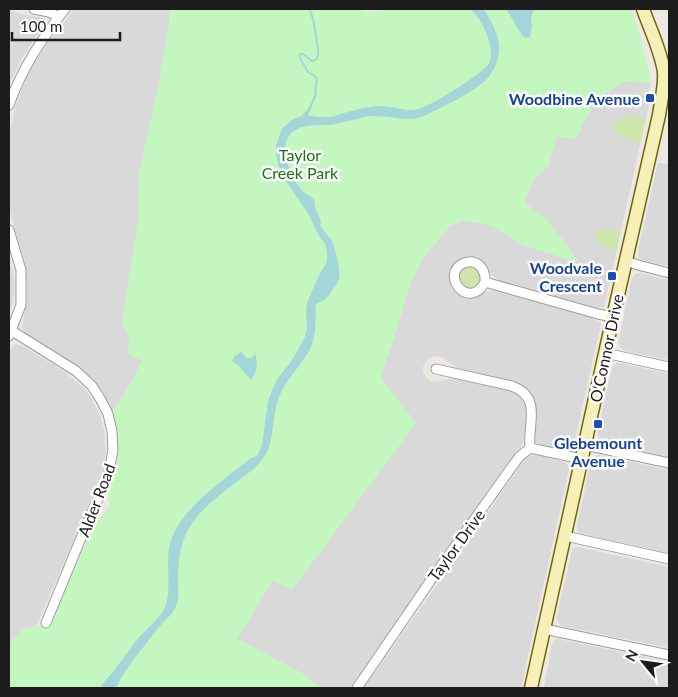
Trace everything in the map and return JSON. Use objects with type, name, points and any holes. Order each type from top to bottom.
[{"type":"main road","name":"O'Connor Drive","points":[[531,688],[659,115],[663,87],[664,56],[643,9]]},
{"type":"street","points":[[34,9],[49,12],[59,17]]},
{"type":"street","points":[[9,105],[25,66],[65,9]]},
{"type":"street","points":[[9,230],[21,270],[21,305],[10,332]]},
{"type":"street","points":[[626,261],[638,266],[669,272]]},
{"type":"street","points":[[485,282],[613,317]]},
{"type":"street","name":"Alder Road","points":[[10,332],[76,372],[92,386],[108,414],[112,431],[113,450],[108,477],[46,623]]},
{"type":"street","points":[[605,353],[669,367]]},
{"type":"street","points":[[436,369],[518,388],[526,394],[532,405],[530,448],[582,459]]},
{"type":"street","points":[[585,445],[669,463]]},
{"type":"street","name":"Taylor Drive","points":[[357,688],[519,457],[530,448]]},
{"type":"street","points":[[565,536],[669,559]]},
{"type":"street","points":[[544,629],[669,656]]},
{"type":"shaded area","points":[[74,9],[170,9],[158,88],[139,174],[138,222],[122,323],[142,360],[124,395],[112,411],[98,387],[84,371],[24,333],[22,328],[27,299],[25,262],[9,206],[9,135],[16,104],[28,74],[38,56]]},
{"type":"shaded area","points":[[9,11],[42,18],[45,23],[22,58],[9,86]]},
{"type":"shaded area","points":[[625,80],[651,83],[647,104],[649,105],[604,307],[593,308],[505,282],[491,274],[484,264],[471,258],[451,279],[476,294],[494,290],[501,291],[592,318],[601,324],[573,448],[567,450],[539,444],[534,440],[536,403],[533,396],[522,385],[463,371],[441,357],[435,356],[430,358],[423,367],[423,373],[430,381],[435,382],[456,378],[511,391],[519,394],[525,400],[528,412],[523,443],[520,448],[350,688],[322,688],[303,674],[237,639],[273,580],[292,589],[381,378],[412,279],[427,253],[449,227],[463,220],[493,226],[522,245],[577,261],[546,219],[524,203],[535,178],[548,166],[557,136],[575,139],[596,99]]},
{"type":"shaded area","points":[[658,162],[669,165],[669,266],[642,260],[638,257]]},
{"type":"shaded area","points":[[9,259],[14,277],[14,293],[9,312]]},
{"type":"shaded area","points":[[636,273],[669,280],[669,360],[625,351],[618,344],[632,278]]},
{"type":"shaded area","points":[[15,344],[21,345],[62,370],[84,388],[100,415],[104,429],[106,452],[102,475],[37,625],[21,630],[9,643],[9,351]]},
{"type":"shaded area","points":[[619,363],[669,374],[669,457],[602,442],[599,439],[597,435],[612,368],[615,364]]},
{"type":"shaded area","points":[[537,455],[565,462],[569,469],[521,688],[364,688],[524,461],[529,456]]},
{"type":"shaded area","points":[[598,455],[669,470],[669,553],[578,532],[577,526],[591,460],[594,456]]},
{"type":"shaded area","points":[[578,547],[669,567],[669,648],[559,624],[557,616],[571,554],[573,549]]},
{"type":"shaded area","points":[[558,639],[669,662],[669,688],[544,688],[552,643]]},
{"type":"green space","name":"Taylor Creek Park","points":[[170,9],[362,9],[365,12],[377,12],[381,9],[632,9],[651,83],[625,81],[596,99],[575,139],[557,136],[548,166],[535,178],[524,202],[546,219],[570,249],[577,262],[522,245],[493,226],[463,220],[448,227],[427,253],[412,279],[381,378],[416,423],[292,590],[273,580],[237,639],[303,674],[322,688],[9,688],[9,643],[21,630],[37,625],[46,628],[95,522],[106,512],[109,506],[109,492],[117,452],[115,423],[112,411],[129,387],[141,360],[127,354],[130,338],[122,323],[138,222],[139,174],[158,88]]},
{"type":"green space","points":[[636,116],[646,118],[641,141],[629,140],[613,130],[618,121]]},
{"type":"green space","points":[[599,229],[621,230],[616,252],[599,243],[595,234]]},
{"type":"green space","points":[[470,266],[478,269],[481,277],[478,285],[470,288],[462,285],[459,277],[462,269]]},
{"type":"water","points":[[472,9],[484,9],[495,31],[499,45],[496,64],[486,80],[480,85],[422,117],[409,119],[378,116],[363,117],[335,124],[297,129],[287,139],[285,148],[291,174],[301,189],[314,200],[321,222],[320,225],[333,244],[339,279],[327,297],[316,304],[315,332],[312,344],[279,396],[271,441],[265,455],[255,467],[215,499],[195,519],[187,531],[180,551],[178,596],[174,609],[135,658],[116,688],[100,688],[139,637],[164,609],[168,596],[169,549],[173,535],[180,522],[202,498],[258,454],[262,445],[268,401],[277,379],[291,362],[305,337],[307,329],[307,303],[326,264],[327,251],[308,213],[280,170],[276,146],[282,129],[293,119],[302,116],[309,107],[312,107],[308,115],[324,117],[332,117],[361,108],[377,106],[414,110],[426,106],[457,89],[485,68],[491,57],[490,43],[484,28]]},
{"type":"water","points":[[506,9],[534,9],[531,18],[530,37],[525,38],[522,35]]},
{"type":"water","points":[[241,352],[247,358],[251,358],[254,352],[256,355],[257,366],[251,380],[232,361]]},
{"type":"waterway","points":[[310,9],[318,56],[316,60],[312,61],[303,54],[299,56],[308,72],[316,77],[317,80],[316,94],[310,108]]},
{"type":"place","name":"Woodbine Avenue","points":[[650,98]]},
{"type":"place","name":"Woodvale Crescent","points":[[612,276]]},
{"type":"place","name":"Glebemount Avenue","points":[[598,424]]}]
